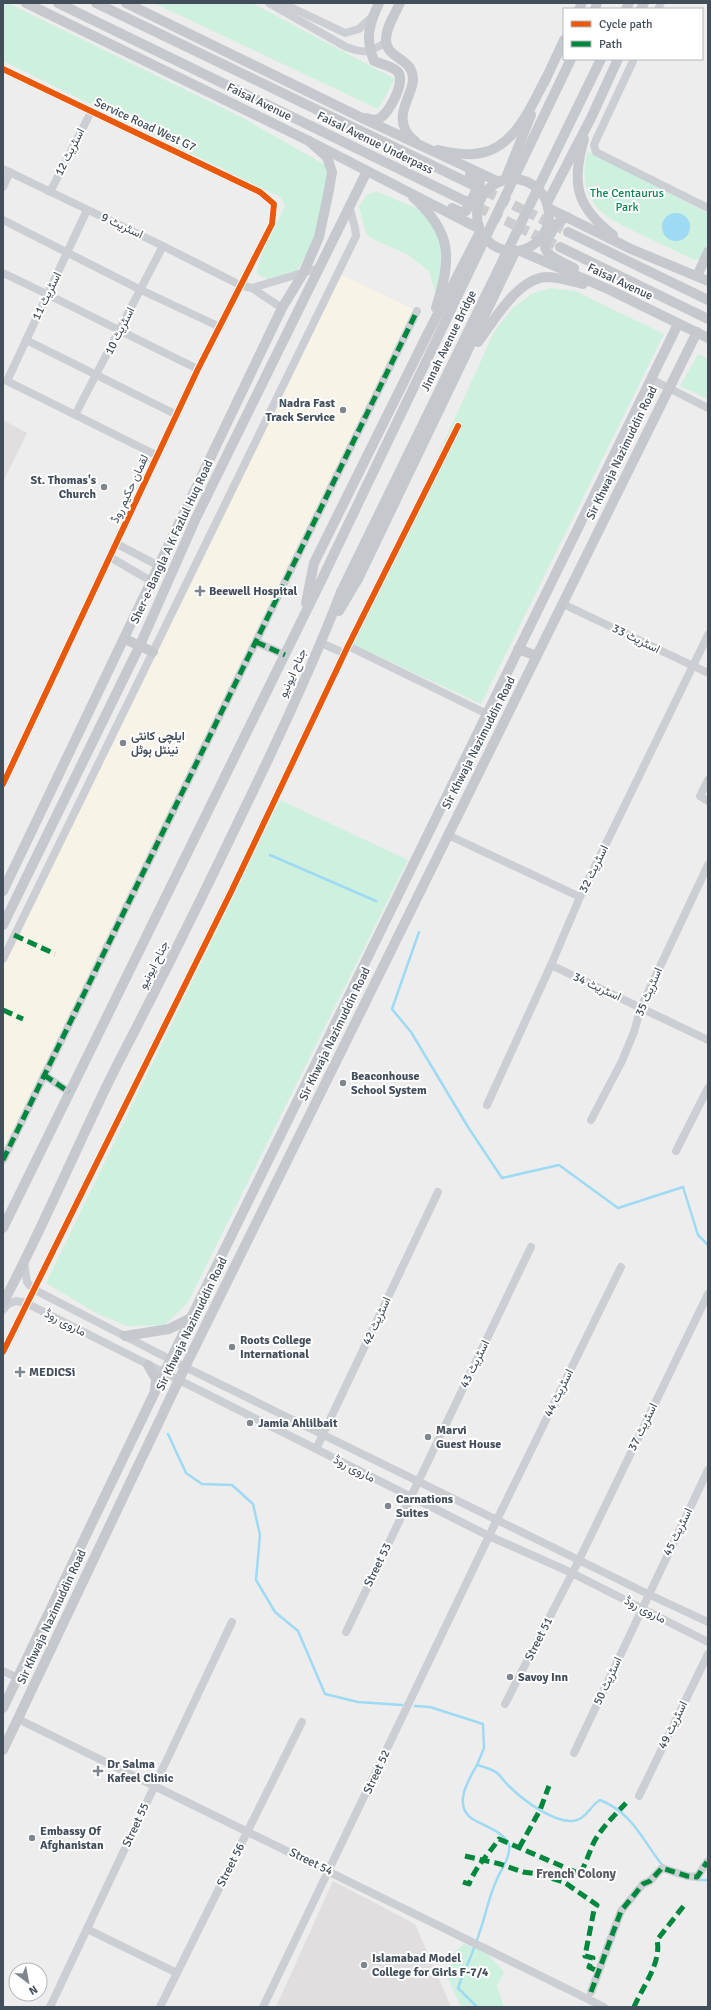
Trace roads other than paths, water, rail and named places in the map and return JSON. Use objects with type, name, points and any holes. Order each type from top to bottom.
[{"type":"main road","name":"Faisal Avenue","points":[[26,3],[415,194],[479,230]]},
{"type":"main road","name":"Faisal Avenue Underpass","points":[[58,3],[465,201]]},
{"type":"main road","name":"Faisal Avenue Underpass","points":[[96,3],[473,186]]},
{"type":"main road","points":[[126,3],[444,157],[502,181]]},
{"type":"main road","points":[[362,118],[378,119],[387,112],[398,90],[400,77],[397,71],[374,61],[370,52],[368,36],[374,15],[380,3]]},
{"type":"main road","points":[[400,3],[388,30],[386,42],[392,54],[408,66],[412,71],[413,82],[405,102],[402,121],[405,130],[421,146],[470,154],[481,153],[494,149],[508,137],[528,114],[563,42]]},
{"type":"main road","name":"Jinnah Avenue Bridge","points":[[302,621],[571,60]]},
{"type":"main road","name":"Jinnah Avenue Bridge","points":[[323,640],[341,592],[601,60]]},
{"type":"main road","points":[[548,205],[618,60]]},
{"type":"main road","points":[[502,181],[546,78]]},
{"type":"main road","points":[[393,99],[405,102]]},
{"type":"main road","points":[[592,116],[578,165],[578,191],[591,216],[601,226],[631,249]]},
{"type":"main road","name":"Sher-e-Bangla A K Fazlul Huq Road","points":[[3,891],[125,639],[151,581],[282,308],[304,272],[319,237],[332,172],[327,157],[309,141]]},
{"type":"main road","points":[[415,194],[427,196],[462,212],[466,211],[480,180],[450,164],[444,157]]},
{"type":"main road","name":"Sher-e-Bangla A K Fazlul Huq Road","points":[[3,925],[140,645],[196,518],[349,205],[368,171]]},
{"type":"main road","points":[[515,179],[530,184],[542,194],[548,205],[549,219],[546,230],[540,240],[531,247],[518,251],[505,251],[495,247],[487,241],[479,230],[476,217],[482,196],[489,188],[502,181],[515,179]]},
{"type":"main road","points":[[403,188],[424,207],[437,223],[444,236],[446,246],[446,262],[440,293],[427,335]]},
{"type":"main road","points":[[548,205],[567,217],[631,249],[708,281]]},
{"type":"main road","points":[[567,217],[557,223],[553,228],[545,245],[548,253],[583,272],[610,290]]},
{"type":"main road","points":[[302,621],[314,563],[479,230]]},
{"type":"main road","points":[[568,232],[708,300]]},
{"type":"main road","points":[[560,247],[708,319]]},
{"type":"main road","name":"Faisal Avenue","points":[[518,251],[610,290],[708,338]]},
{"type":"main road","points":[[323,640],[358,579],[518,251]]},
{"type":"main road","points":[[696,276],[708,252]]},
{"type":"main road","points":[[466,358],[514,295],[529,283],[546,277],[563,279],[610,290]]},
{"type":"main road","name":"Sir Khwaja Nazimuddin Road","points":[[3,1708],[164,1373],[678,324]]},
{"type":"main road","name":"Sir Khwaja Nazimuddin Road","points":[[3,1750],[178,1380],[697,332]]},
{"type":"main road","name":"جناح ایونیو","points":[[3,1228],[302,621]]},
{"type":"main road","points":[[125,639],[153,652]]},
{"type":"main road","name":"جناح ایونیو","points":[[3,1303],[112,1077],[260,778],[323,640]]},
{"type":"main road","points":[[518,649],[537,656]]},
{"type":"main road","points":[[125,1336],[170,1329],[192,1317]]},
{"type":"main road","points":[[148,1365],[156,1378],[153,1398]]},
{"type":"street","points":[[269,3],[346,47],[358,51],[370,52],[386,42]]},
{"type":"street","points":[[282,3],[345,33],[360,29],[374,15]]},
{"type":"street","points":[[634,60],[596,140],[594,145],[596,152],[708,208]]},
{"type":"street","name":"Service Road West G7","points":[[3,69],[260,192],[274,204]]},
{"type":"street","name":"اسٹریٹ 12","points":[[50,192],[91,112]]},
{"type":"street","points":[[3,187],[6,171]]},
{"type":"street","name":"اسٹریٹ 9","points":[[6,171],[163,246],[240,285]]},
{"type":"street","name":"لقمان حکیم روڈ","points":[[3,784],[198,369],[272,224],[274,204]]},
{"type":"street","points":[[3,959],[356,236],[356,228],[349,205]]},
{"type":"street","name":"اسٹریٹ 11","points":[[75,415],[7,381],[88,210]]},
{"type":"street","points":[[3,220],[69,252],[141,290],[220,327]]},
{"type":"street","name":"اسٹریٹ 10","points":[[75,415],[163,246]]},
{"type":"street","points":[[252,288],[319,268]]},
{"type":"street","points":[[3,273],[48,294],[119,332],[198,369]]},
{"type":"street","points":[[240,285],[252,288],[282,308]]},
{"type":"street","points":[[3,1160],[417,311]]},
{"type":"street","points":[[26,340],[177,415]]},
{"type":"street","points":[[651,379],[668,389],[708,408]]},
{"type":"street","points":[[75,415],[158,456]]},
{"type":"street","points":[[3,1352],[231,892],[346,650],[458,426]]},
{"type":"street","points":[[117,544],[159,566]]},
{"type":"street","points":[[110,557],[151,581]]},
{"type":"street","name":"اسٹریٹ 33","points":[[563,604],[708,673]]},
{"type":"street","name":"اسٹریٹ 32","points":[[487,1105],[551,965],[580,897],[708,635]]},
{"type":"street","points":[[323,640],[486,714]]},
{"type":"street","points":[[256,642],[285,655]]},
{"type":"street","points":[[708,780],[700,796],[708,801]]},
{"type":"street","points":[[448,835],[580,897]]},
{"type":"street","name":"اسٹریٹ 35","points":[[591,1120],[622,1061],[634,1032],[641,1007],[708,865]]},
{"type":"street","name":"اسٹریٹ 34","points":[[551,965],[708,1040]]},
{"type":"street","points":[[44,1075],[69,1092]]},
{"type":"street","points":[[676,1151],[708,1088]]},
{"type":"street","name":"اسٹریٹ 42","points":[[316,1450],[438,1192]]},
{"type":"street","name":"اسٹریٹ 43","points":[[411,1497],[531,1246]]},
{"type":"street","points":[[24,1262],[27,1282],[33,1289]]},
{"type":"street","name":"اسٹریٹ 44","points":[[489,1536],[622,1267]]},
{"type":"street","name":"ماروی روڈ","points":[[33,1289],[185,1367],[708,1622]]},
{"type":"street","name":"اسٹریٹ 37","points":[[572,1573],[708,1294]]},
{"type":"street","name":"ماروی روڈ","points":[[3,1310],[8,1304],[16,1301],[26,1304],[489,1536],[572,1573],[708,1642]]},
{"type":"street","name":"اسٹریٹ 45","points":[[642,1608],[708,1470]]},
{"type":"street","name":"Street 53","points":[[346,1632],[411,1497]]},
{"type":"street","name":"Street 52","points":[[263,2007],[330,1871],[489,1536]]},
{"type":"street","name":"Street 51","points":[[506,1704],[572,1573]]},
{"type":"street","name":"اسٹریٹ 50","points":[[574,1753],[642,1608]]},
{"type":"street","name":"Street 55","points":[[50,2007],[232,1622]]},
{"type":"street","name":"اسٹریٹ 49","points":[[639,1796],[708,1654]]},
{"type":"street","points":[[3,1671],[18,1678]]},
{"type":"street","name":"Street 54","points":[[18,1719],[330,1871],[604,2007]]},
{"type":"street","name":"Street 56","points":[[160,2007],[302,1722]]},
{"type":"street","points":[[591,1992],[621,1911],[643,1884],[650,1881],[662,1868],[687,1876],[697,1877],[707,1862]]},
{"type":"street","points":[[87,1929],[177,1973]]},
{"type":"water","points":[[676,213],[686,217],[690,227],[686,237],[676,241],[666,237],[662,227],[666,217]]},
{"type":"waterway","points":[[270,855],[376,901]]},
{"type":"waterway","points":[[419,932],[392,1009],[411,1032],[468,1127],[502,1178],[559,1165],[618,1208],[683,1187],[698,1235],[708,1245]]},
{"type":"waterway","points":[[168,1434],[186,1473],[202,1484],[232,1485],[253,1504],[260,1535],[256,1580],[275,1612],[298,1631],[325,1694],[358,1702],[402,1705]]},
{"type":"waterway","points":[[415,1706],[430,1707],[483,1724],[484,1748],[477,1765],[495,1772],[523,1798],[550,1816],[569,1821],[577,1820],[584,1816],[600,1800],[621,1812],[636,1828],[663,1866]]},
{"type":"waterway","points":[[477,1765],[464,1792],[463,1806],[471,1818],[493,1829],[507,1840],[509,1854],[492,1892],[478,1938],[458,1988],[477,2007]]},
{"type":"waterway","points":[[697,1880],[708,1880]]},
{"type":"tunnel","points":[[473,185],[568,232]]},
{"type":"tunnel","points":[[465,201],[560,247]]},
{"type":"place","name":"Nadra Fast Track Service","points":[[343,410]]},
{"type":"place","name":"St. Thomas's Church","points":[[104,487]]},
{"type":"place","name":"Beewell Hospital","points":[[200,591]]},
{"type":"place","name":"ایلچی کانٹی نینٹل ہوٹل","points":[[123,743]]},
{"type":"place","name":"Beaconhouse School System","points":[[343,1083]]},
{"type":"place","name":"Roots College International","points":[[232,1347]]},
{"type":"place","name":"MEDICSi","points":[[20,1372]]},
{"type":"place","name":"Jamia Ahlilbait","points":[[250,1423]]},
{"type":"place","name":"Marvi Guest House","points":[[428,1437]]},
{"type":"place","name":"Carnations Suites","points":[[388,1506]]},
{"type":"place","name":"Savoy Inn","points":[[510,1677]]},
{"type":"place","name":"Dr Salma Kafeel Clinic","points":[[98,1771]]},
{"type":"place","name":"Embassy Of Afghanistan","points":[[32,1838]]},
{"type":"place","name":"Islamabad Model College for Girls F-7/4","points":[[364,1965]]},
{"type":"district","name":"French Colony","points":[[576,1874]]},
{"type":"park label","name":"The Centaurus Park","points":[[627,200]]}]
